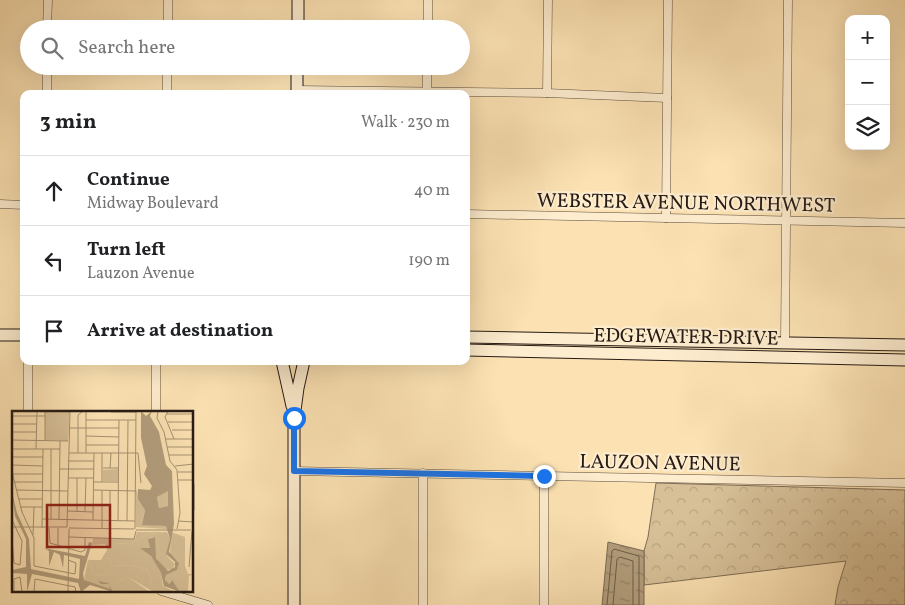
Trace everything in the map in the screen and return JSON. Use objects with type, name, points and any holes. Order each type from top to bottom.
[{"type":"street","points":[[48,0],[48,20]]},
{"type":"street","points":[[168,0],[168,20]]},
{"type":"street","points":[[298,0],[298,20]]},
{"type":"street","points":[[428,0],[428,20]]},
{"type":"street","points":[[547,93],[548,0]]},
{"type":"street","points":[[666,218],[668,0]]},
{"type":"street","points":[[785,343],[788,0]]},
{"type":"street","points":[[47,75],[47,90]]},
{"type":"street","points":[[167,75],[167,90]]},
{"type":"street","points":[[297,75],[297,90]]},
{"type":"street","points":[[427,75],[427,90]]},
{"type":"street","points":[[470,92],[547,93],[667,98]]},
{"type":"street","points":[[0,204],[20,205]]},
{"type":"street","name":"WEBSTER AVENUE NORTHWEST","points":[[470,214],[905,223]]},
{"type":"street","points":[[0,335],[20,335]]},
{"type":"street","name":"EDGEWATER DRIVE","points":[[470,337],[905,345]]},
{"type":"street","name":"EDGEWATER DRIVE","points":[[470,350],[905,360]]},
{"type":"street","points":[[28,365],[28,411]]},
{"type":"street","points":[[156,365],[156,411]]},
{"type":"street","points":[[283,365],[294,418]]},
{"type":"street","points":[[294,605],[294,418],[303,365]]},
{"type":"street","name":"LAUZON AVENUE","points":[[294,471],[905,483]]},
{"type":"street","points":[[423,605],[424,473]]},
{"type":"street","points":[[544,476],[544,605]]},
{"type":"street","points":[[164,592],[208,605]]},
{"type":"green space","points":[[656,483],[905,490],[905,605],[835,605],[846,561],[644,585],[644,551],[648,537]]},
{"type":"water","points":[[608,542],[644,551],[644,605],[602,605]]},
{"type":"route","points":[[294,418],[294,471],[544,476]]}]
